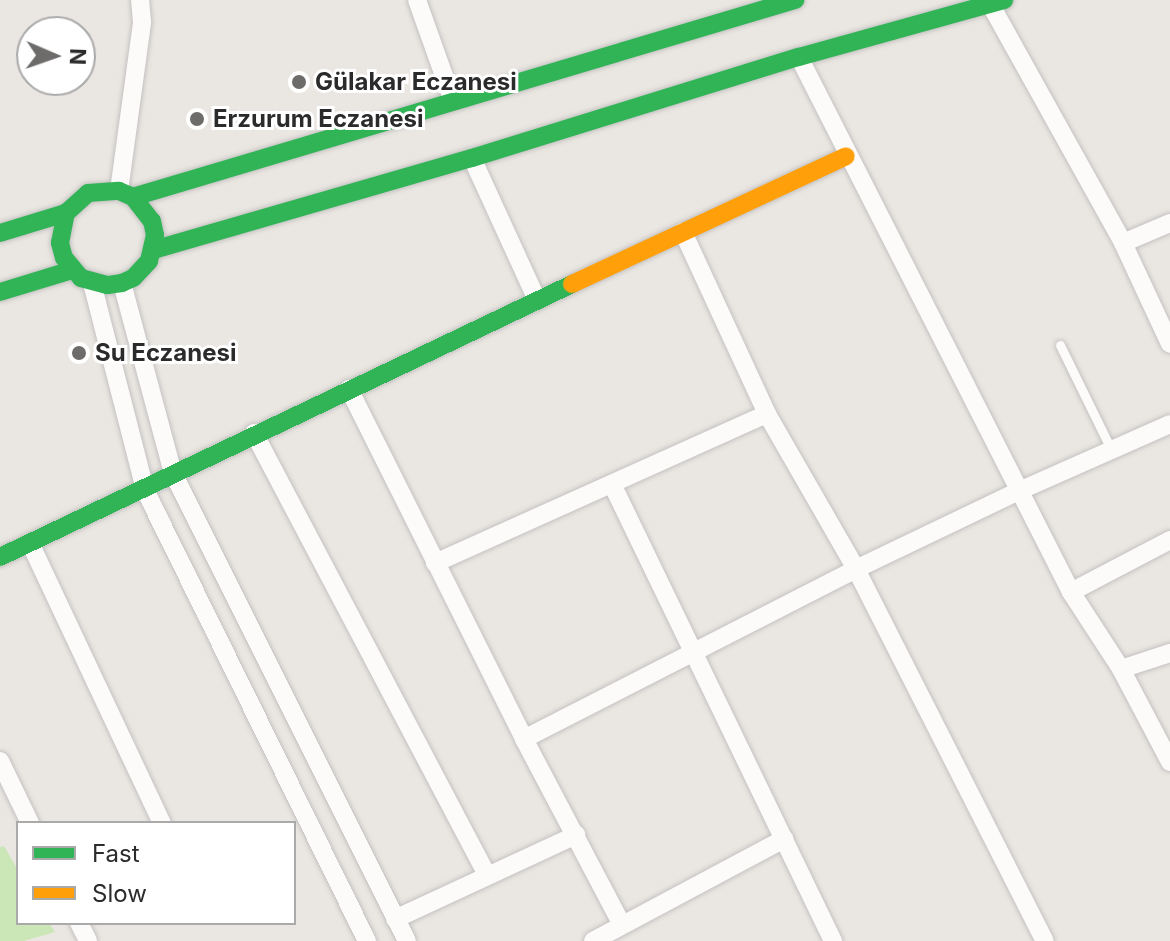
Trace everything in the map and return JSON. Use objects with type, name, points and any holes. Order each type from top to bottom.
[{"type":"street","points":[[66,213],[60,243],[72,270],[92,283],[122,283],[142,270],[153,250],[152,221],[126,194],[142,22],[140,0]]},
{"type":"street","points":[[417,0],[453,101]]},
{"type":"street","points":[[0,233],[66,213],[88,193],[126,194],[795,0]]},
{"type":"street","points":[[153,250],[994,1],[1123,243],[1170,344]]},
{"type":"street","points":[[799,57],[846,156],[1071,592],[1121,669],[1170,762]]},
{"type":"street","points":[[0,557],[145,490],[254,433],[846,156]]},
{"type":"street","points":[[472,158],[537,300]]},
{"type":"street","points":[[1123,243],[1170,223]]},
{"type":"street","points":[[683,232],[767,414],[856,569],[1045,941]]},
{"type":"street","points":[[0,292],[72,270]]},
{"type":"street","points":[[92,283],[145,490],[367,941]]},
{"type":"street","points":[[122,283],[173,473],[407,941]]},
{"type":"street","points":[[349,389],[524,739],[622,925]]},
{"type":"street","points":[[435,563],[767,414]]},
{"type":"street","points":[[524,739],[856,569],[1019,491],[1170,424]]},
{"type":"street","points":[[254,433],[487,874]]},
{"type":"street","points":[[612,484],[833,941]]},
{"type":"street","points":[[1071,592],[1170,540]]},
{"type":"street","points":[[31,545],[161,821]]},
{"type":"street","points":[[1121,669],[1170,653]]},
{"type":"street","points":[[0,761],[7,793],[28,821]]},
{"type":"street","points":[[395,919],[576,835]]},
{"type":"street","points":[[593,941],[784,839]]},
{"type":"lane","points":[[1060,345],[1111,449]]},
{"type":"green space","points":[[4,846],[16,867],[16,925],[50,925],[55,932],[24,941],[0,941],[0,847]]},
{"type":"traffic: fast","points":[[133,197],[795,0]]},
{"type":"traffic: fast","points":[[153,250],[472,158],[799,57],[1004,0]]},
{"type":"traffic: fast","points":[[0,233],[66,213],[88,193],[119,191],[133,197],[152,221],[155,235],[149,261],[133,278],[122,283],[107,285],[81,278],[64,258],[60,243],[66,213]]},
{"type":"traffic: fast","points":[[0,292],[72,270]]},
{"type":"traffic: fast","points":[[0,557],[572,284]]},
{"type":"traffic: slow","points":[[572,284],[846,156]]},
{"type":"place","name":"Gülakar Eczanesi","points":[[299,82]]},
{"type":"place","name":"Erzurum Eczanesi","points":[[197,119]]},
{"type":"place","name":"Su Eczanesi","points":[[79,353]]}]
